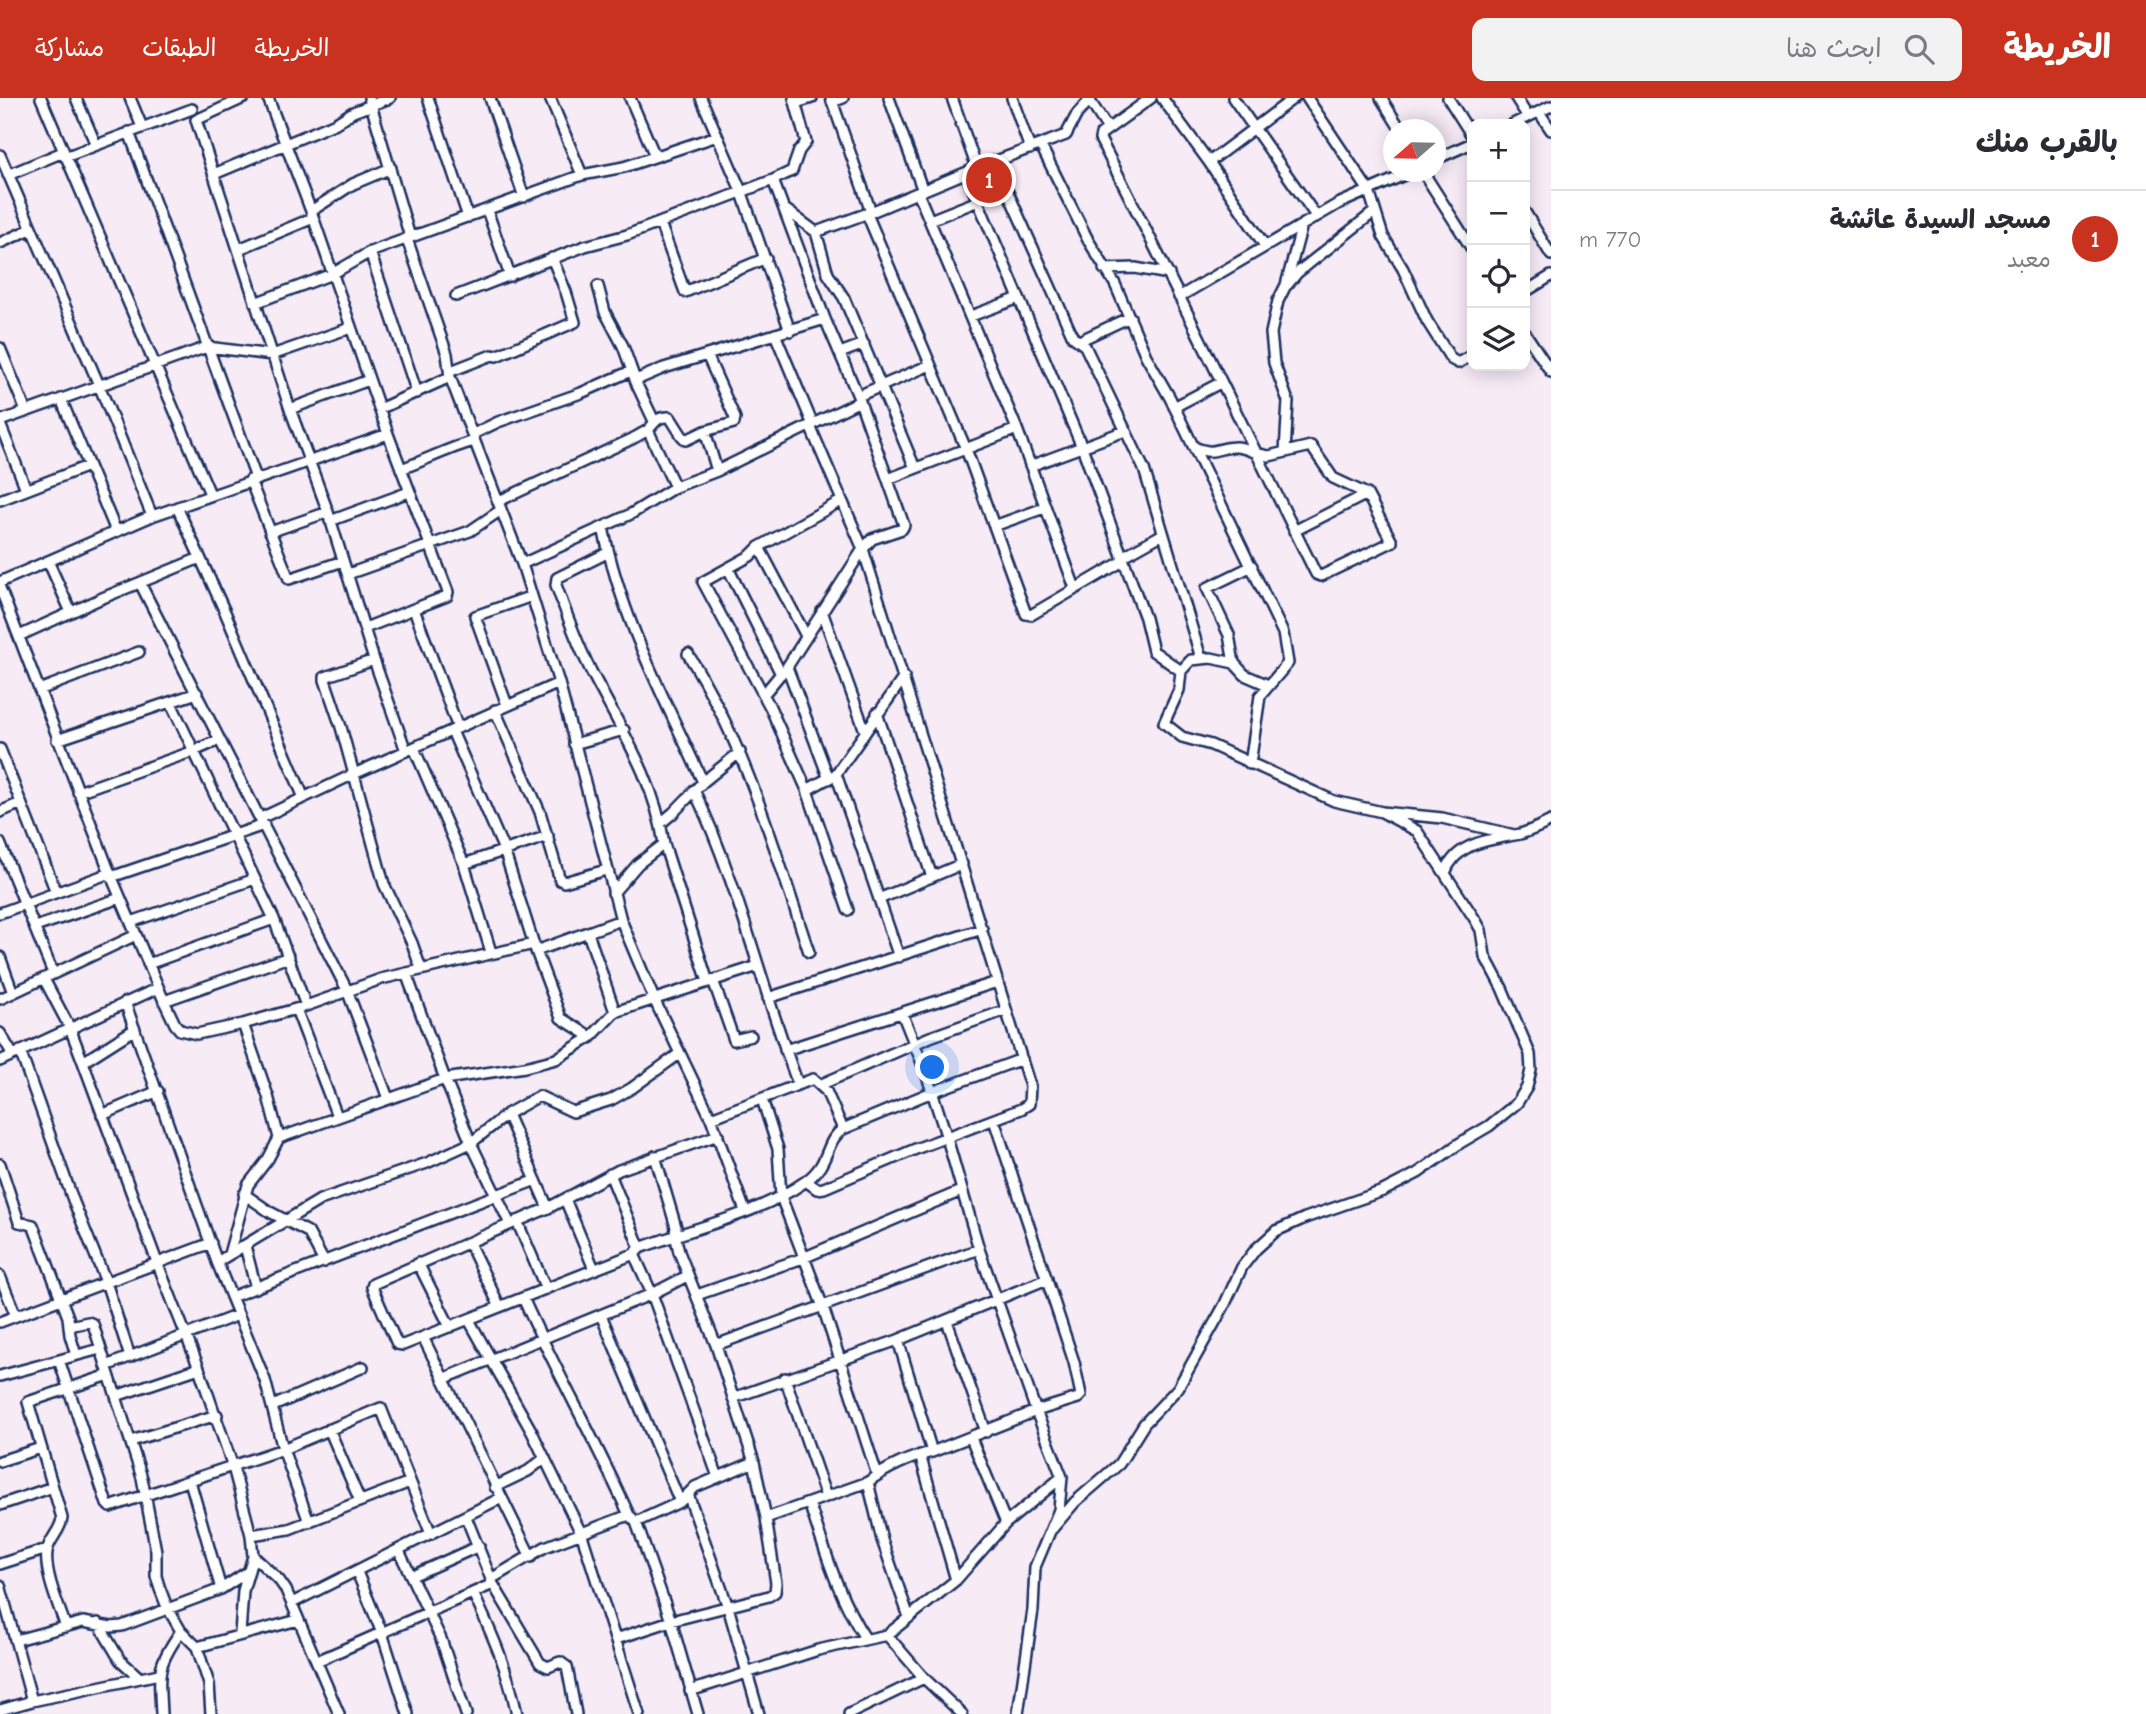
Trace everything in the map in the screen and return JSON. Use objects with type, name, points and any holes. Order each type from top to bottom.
[{"type":"street","points":[[41,98],[210,494]]},
{"type":"street","points":[[76,98],[96,145]]},
{"type":"street","points":[[130,98],[142,127]]},
{"type":"street","points":[[189,98],[374,660],[410,750],[464,864],[491,952]]},
{"type":"street","points":[[196,120],[244,98]]},
{"type":"street","points":[[268,98],[448,594],[365,628]]},
{"type":"street","points":[[214,174],[336,123],[370,102],[390,98]]},
{"type":"street","points":[[428,98],[468,217]]},
{"type":"street","points":[[490,98],[524,197]]},
{"type":"street","points":[[550,98],[582,175]]},
{"type":"street","points":[[631,98],[655,156]]},
{"type":"street","points":[[701,98],[766,258],[790,331]]},
{"type":"street","points":[[456,296],[552,258],[741,193],[792,171],[799,151],[806,142],[795,101],[812,98]]},
{"type":"street","points":[[844,98],[831,100],[869,213],[966,449],[1026,614],[1031,615],[1163,534]]},
{"type":"street","points":[[889,98],[930,220],[1017,429],[1074,588]]},
{"type":"street","points":[[952,98],[977,168]]},
{"type":"street","points":[[1012,98],[1030,149]]},
{"type":"street","points":[[1151,98],[1101,134],[1100,139],[1169,274],[1220,383],[1255,453],[1294,531],[1318,576],[1389,544],[1392,539],[1367,494],[1333,478],[1311,446],[1269,456],[1255,453],[1234,447],[1208,453],[1194,447]]},
{"type":"street","points":[[1163,98],[1265,246]]},
{"type":"street","points":[[1233,98],[1316,216]]},
{"type":"street","points":[[1209,162],[1294,98]]},
{"type":"street","points":[[1307,98],[1369,191],[1384,236],[1451,359],[1458,363],[1467,358]]},
{"type":"street","points":[[1381,98],[1394,119]]},
{"type":"street","points":[[1448,98],[1467,128]]},
{"type":"street","points":[[1516,98],[1528,117]]},
{"type":"street","points":[[816,232],[1066,135],[1088,99],[1108,129]]},
{"type":"street","points":[[370,102],[391,168],[408,238],[451,374],[522,564],[559,683],[621,920],[654,999],[711,1118],[745,1211]]},
{"type":"street","points":[[1524,119],[1551,106]]},
{"type":"street","points":[[8,175],[192,109]]},
{"type":"street","points":[[1539,112],[1551,130]]},
{"type":"street","points":[[128,132],[289,579],[343,561]]},
{"type":"street","points":[[255,303],[332,274],[370,252],[582,175],[624,167],[717,136]]},
{"type":"street","points":[[1446,155],[1467,145]]},
{"type":"street","points":[[1041,146],[1104,269],[1115,284],[1146,356],[1194,447],[1283,633],[1289,661],[1259,700],[1250,764]]},
{"type":"street","points":[[0,155],[152,516]]},
{"type":"street","points":[[994,161],[1073,337],[1085,346],[1144,469],[1201,658]]},
{"type":"street","points":[[239,249],[312,214],[353,184],[391,168]]},
{"type":"street","points":[[966,173],[1082,447],[1145,618],[1153,651],[1181,671]]},
{"type":"street","points":[[764,694],[784,670],[863,549],[872,539],[903,527],[859,399],[825,319],[773,180]]},
{"type":"street","points":[[1180,297],[1316,216],[1389,182]]},
{"type":"street","points":[[1429,182],[1469,245]]},
{"type":"street","points":[[930,220],[978,201]]},
{"type":"street","points":[[783,208],[816,232],[828,274],[844,298],[915,468]]},
{"type":"street","points":[[487,210],[510,276]]},
{"type":"street","points":[[1286,285],[1297,273],[1374,212]]},
{"type":"street","points":[[1530,220],[1551,255]]},
{"type":"street","points":[[660,223],[685,292],[766,258]]},
{"type":"street","points":[[1285,452],[1288,401],[1272,357],[1271,332],[1302,225]]},
{"type":"street","points":[[0,243],[31,229]]},
{"type":"street","points":[[370,252],[417,393]]},
{"type":"street","points":[[379,409],[492,355],[496,356],[575,322],[552,258]]},
{"type":"street","points":[[1104,269],[1135,268],[1169,274]]},
{"type":"street","points":[[1530,289],[1551,275]]},
{"type":"street","points":[[598,286],[605,312],[623,346],[654,421]]},
{"type":"street","points":[[971,316],[1019,298]]},
{"type":"street","points":[[1079,341],[1130,317]]},
{"type":"street","points":[[401,469],[426,461],[498,422],[634,376],[825,319]]},
{"type":"street","points":[[26,489],[0,422],[207,347],[272,355],[350,328]]},
{"type":"street","points":[[775,334],[863,549],[1030,1086],[1030,1104],[994,1120],[824,1188],[817,1189],[806,1181]]},
{"type":"street","points":[[1530,340],[1551,372]]},
{"type":"street","points":[[839,353],[864,344]]},
{"type":"street","points":[[0,348],[26,411]]},
{"type":"street","points":[[348,575],[470,531],[500,505],[648,430],[654,421],[663,416],[670,417],[686,440],[735,421],[707,355]]},
{"type":"street","points":[[522,564],[631,513],[676,486],[718,471],[882,386],[930,365]]},
{"type":"street","points":[[290,409],[369,380]]},
{"type":"street","points":[[1174,407],[1220,383]]},
{"type":"street","points":[[61,399],[116,531]]},
{"type":"street","points":[[888,479],[1017,429]]},
{"type":"street","points":[[648,430],[676,486]]},
{"type":"street","points":[[705,431],[718,471]]},
{"type":"street","points":[[1030,466],[1125,431]]},
{"type":"street","points":[[0,583],[152,516],[388,434]]},
{"type":"street","points":[[0,500],[88,466]]},
{"type":"street","points":[[270,532],[410,492]]},
{"type":"street","points":[[1294,531],[1367,494]]},
{"type":"street","points":[[841,500],[759,547],[750,556],[705,580],[703,584],[764,694],[807,790],[848,910]]},
{"type":"street","points":[[177,507],[304,798]]},
{"type":"street","points":[[994,526],[1044,508]]},
{"type":"street","points":[[603,527],[607,554],[621,600],[646,662],[703,782]]},
{"type":"street","points":[[759,547],[806,636]]},
{"type":"street","points":[[607,554],[557,578],[556,581],[581,651],[648,781],[661,822],[664,844],[710,981],[734,1040],[751,1036]]},
{"type":"street","points":[[19,636],[200,558]]},
{"type":"street","points":[[48,561],[71,612]]},
{"type":"street","points":[[1252,566],[1208,588],[1229,635],[1234,663],[1245,675],[1268,685]]},
{"type":"street","points":[[728,568],[784,670],[833,777],[899,957]]},
{"type":"street","points":[[140,583],[347,990],[388,1098]]},
{"type":"street","points":[[0,589],[120,898],[158,988],[180,1030],[197,1034],[243,1024],[406,972],[491,952],[535,947],[588,933],[621,920]]},
{"type":"street","points":[[508,705],[475,616],[531,596]]},
{"type":"street","points":[[414,609],[455,730],[504,850],[561,1018],[591,1037]]},
{"type":"street","points":[[822,611],[866,731]]},
{"type":"street","points":[[39,690],[139,652]]},
{"type":"street","points":[[688,654],[710,688],[740,752],[809,952]]},
{"type":"street","points":[[1234,663],[1201,658],[1191,660],[1181,671],[1179,690],[1164,720],[1165,725],[1182,737],[1211,745],[1334,802],[1382,812],[1442,818],[1514,835]]},
{"type":"street","points":[[374,660],[325,677],[384,884],[407,930],[422,969]]},
{"type":"street","points":[[807,790],[833,777],[904,677]]},
{"type":"street","points":[[0,912],[233,836],[354,774],[559,683]]},
{"type":"street","points":[[57,740],[197,693]]},
{"type":"street","points":[[171,703],[274,919],[306,1006]]},
{"type":"street","points":[[495,710],[531,791],[562,881],[606,870]]},
{"type":"street","points":[[877,713],[932,877]]},
{"type":"street","points":[[574,744],[624,730]]},
{"type":"street","points":[[78,792],[219,740]]},
{"type":"street","points":[[0,749],[56,892]]},
{"type":"street","points":[[661,822],[740,752]]},
{"type":"street","points":[[694,790],[724,860],[785,1050],[799,1084]]},
{"type":"street","points":[[0,812],[20,803]]},
{"type":"street","points":[[1018,1714],[1032,1618],[1035,1567],[1042,1546],[1052,1529],[1075,1502],[1119,1464],[1144,1424],[1178,1388],[1242,1268],[1256,1249],[1276,1231],[1305,1218],[1383,1192],[1418,1173],[1489,1126],[1517,1102],[1527,1087],[1531,1070],[1530,1054],[1520,1027],[1485,956],[1481,930],[1417,831],[1382,812]]},
{"type":"street","points":[[1445,873],[1457,853],[1470,845],[1530,831],[1551,821]]},
{"type":"street","points":[[464,864],[548,836]]},
{"type":"street","points":[[0,843],[53,973]]},
{"type":"street","points":[[613,892],[638,864],[664,844]]},
{"type":"street","points":[[879,899],[962,864]]},
{"type":"street","points":[[131,922],[255,879]]},
{"type":"street","points":[[35,927],[120,898]]},
{"type":"street","points":[[148,964],[274,919]]},
{"type":"street","points":[[768,998],[982,929]]},
{"type":"street","points":[[588,933],[615,1012]]},
{"type":"street","points":[[0,999],[136,935]]},
{"type":"street","points":[[0,957],[13,993]]},
{"type":"street","points":[[164,1001],[289,957]]},
{"type":"street","points":[[229,1254],[244,1194],[279,1138],[445,1079],[525,1067],[556,1059],[591,1037],[615,1012],[758,966]]},
{"type":"street","points":[[406,972],[471,1143],[546,1289]]},
{"type":"street","points":[[44,979],[83,1062],[217,1415],[233,1467],[251,1535],[253,1556],[243,1591],[240,1634]]},
{"type":"street","points":[[785,1050],[997,982]]},
{"type":"street","points":[[0,1061],[158,988]]},
{"type":"street","points":[[125,1002],[217,1262],[273,1406],[283,1449],[309,1521]]},
{"type":"street","points":[[296,1009],[337,1116]]},
{"type":"street","points":[[822,1084],[914,1044],[1006,1010]]},
{"type":"street","points":[[902,1013],[932,1092],[979,1249],[1035,1411],[1062,1477],[1059,1510],[1052,1529]]},
{"type":"street","points":[[243,1024],[268,1096],[279,1138]]},
{"type":"street","points":[[83,1062],[135,1029]]},
{"type":"street","points":[[0,1033],[17,1053],[106,1282],[130,1357]]},
{"type":"street","points":[[217,1262],[320,1200],[427,1163],[471,1143],[507,1114],[539,1096],[573,1112],[611,1100],[679,1054]]},
{"type":"street","points":[[718,1135],[610,1174],[548,1208],[372,1286],[397,1344],[403,1345],[423,1338],[675,1234],[781,1197],[806,1181],[823,1165],[832,1139],[843,1129],[1022,1059]]},
{"type":"street","points":[[711,1118],[813,1079],[822,1084],[843,1129]]},
{"type":"street","points":[[102,1115],[158,1091]]},
{"type":"street","points":[[762,1099],[778,1149],[781,1197],[841,1359],[877,1475]]},
{"type":"street","points":[[507,1114],[548,1208]]},
{"type":"street","points":[[766,1518],[868,1482],[920,1455],[1081,1395],[1074,1362],[994,1120]]},
{"type":"street","points":[[616,1639],[670,1620],[769,1597],[775,1592],[776,1583],[754,1462],[716,1345],[687,1276],[675,1234],[676,1227],[654,1156]]},
{"type":"street","points":[[0,1164],[18,1220],[33,1225],[60,1298],[76,1355]]},
{"type":"street","points":[[610,1174],[718,1477]]},
{"type":"street","points":[[231,1297],[536,1180]]},
{"type":"street","points":[[697,1295],[803,1258],[961,1191]]},
{"type":"street","points":[[244,1194],[308,1231],[324,1262]]},
{"type":"street","points":[[565,1199],[594,1269]]},
{"type":"street","points":[[469,1242],[500,1307]]},
{"type":"street","points":[[0,1322],[211,1243]]},
{"type":"street","points":[[245,1246],[256,1288]]},
{"type":"street","points":[[716,1345],[979,1249]]},
{"type":"street","points":[[418,1264],[450,1327]]},
{"type":"street","points":[[0,1276],[16,1317]]},
{"type":"street","points":[[443,1379],[652,1294],[687,1276]]},
{"type":"street","points":[[733,1398],[898,1340],[1047,1279]]},
{"type":"street","points":[[523,1298],[633,1518],[670,1620],[698,1714]]},
{"type":"street","points":[[66,1627],[50,1577],[47,1549],[62,1522],[28,1402],[107,1370],[130,1357],[238,1315]]},
{"type":"street","points":[[601,1315],[680,1502]]},
{"type":"street","points":[[469,1320],[545,1458],[582,1535],[639,1714]]},
{"type":"street","points":[[947,1321],[986,1432]]},
{"type":"street","points":[[69,1326],[91,1322],[146,1494],[157,1560],[156,1576],[167,1607],[181,1630],[197,1647],[209,1684],[212,1714]]},
{"type":"street","points":[[423,1338],[531,1557]]},
{"type":"street","points":[[898,1340],[932,1452]]},
{"type":"street","points":[[0,1376],[100,1349]]},
{"type":"street","points":[[59,1360],[107,1504],[114,1507],[146,1494],[233,1467],[381,1408],[431,1534]]},
{"type":"street","points":[[273,1406],[363,1367]]},
{"type":"street","points":[[116,1396],[199,1368]]},
{"type":"street","points":[[785,1378],[826,1497]]},
{"type":"street","points":[[131,1441],[217,1415]]},
{"type":"street","points":[[329,1429],[360,1502]]},
{"type":"street","points":[[971,1438],[1006,1523]]},
{"type":"street","points":[[0,1461],[41,1448]]},
{"type":"street","points":[[920,1455],[956,1580]]},
{"type":"street","points":[[495,1488],[528,1471],[545,1458]]},
{"type":"street","points":[[317,1661],[473,1593],[556,1542],[680,1502],[695,1487],[754,1462]]},
{"type":"street","points":[[690,1691],[865,1638],[887,1635],[956,1580],[1006,1523],[1062,1477]]},
{"type":"street","points":[[190,1481],[221,1589]]},
{"type":"street","points":[[251,1535],[278,1532],[410,1482]]},
{"type":"street","points":[[868,1482],[882,1540],[909,1617]]},
{"type":"street","points":[[0,1505],[53,1487]]},
{"type":"street","points":[[688,1494],[728,1607],[759,1714]]},
{"type":"street","points":[[292,1603],[501,1498]]},
{"type":"street","points":[[809,1503],[837,1586],[849,1613],[865,1638]]},
{"type":"street","points":[[466,1517],[492,1581],[540,1663],[548,1667],[560,1662],[567,1667],[576,1714]]},
{"type":"street","points":[[412,1576],[479,1546]]},
{"type":"street","points":[[0,1563],[47,1549]]},
{"type":"street","points":[[399,1551],[450,1663],[466,1714]]},
{"type":"street","points":[[253,1556],[279,1580],[292,1603],[339,1714]]},
{"type":"street","points":[[16,1640],[83,1622],[111,1627],[122,1626],[221,1589],[249,1572]]},
{"type":"street","points":[[357,1572],[382,1633],[408,1714]]},
{"type":"street","points":[[0,1585],[4,1616],[16,1640],[32,1701]]},
{"type":"street","points":[[473,1593],[500,1651],[509,1676],[517,1714]]},
{"type":"street","points":[[197,1647],[298,1620]]},
{"type":"street","points":[[99,1623],[120,1660],[139,1678]]},
{"type":"street","points":[[161,1714],[159,1674],[162,1660],[181,1630]]},
{"type":"street","points":[[887,1635],[924,1678],[962,1714]]},
{"type":"street","points":[[0,1710],[159,1674]]},
{"type":"street","points":[[849,1714],[924,1678]]},
{"type":"place","name":"مسجد السيدة عائشة","points":[[989,180]]}]
